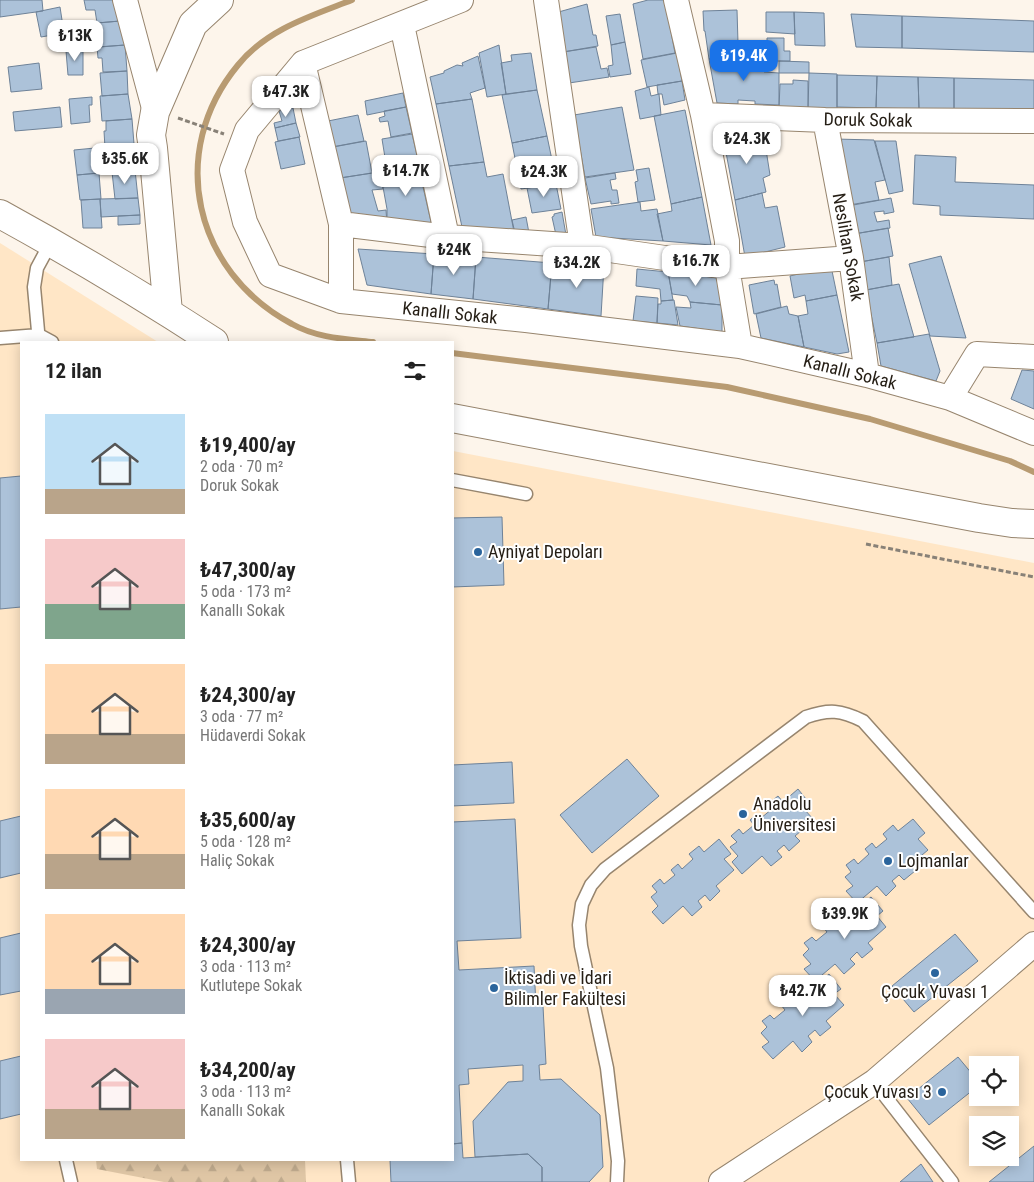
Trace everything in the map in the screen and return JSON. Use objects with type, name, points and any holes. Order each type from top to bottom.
[{"type":"main road","points":[[168,312],[151,135],[168,116],[193,24],[219,0]]},
{"type":"main road","points":[[0,214],[52,242],[212,341]]},
{"type":"main road","points":[[454,418],[969,516],[1032,524]]},
{"type":"street","points":[[125,0],[168,116]]},
{"type":"street","name":"Kanallı Sokak","points":[[461,0],[304,63],[247,130],[232,170],[245,222],[270,275],[341,301],[526,320],[740,346],[950,398],[1034,433]]},
{"type":"street","points":[[546,0],[582,246]]},
{"type":"street","points":[[676,0],[703,115],[726,241],[727,267],[740,346]]},
{"type":"street","points":[[402,25],[447,237]]},
{"type":"street","points":[[304,63],[341,224],[341,301]]},
{"type":"street","name":"Doruk Sokak","points":[[703,115],[825,120],[1034,121]]},
{"type":"street","name":"Neslihan Sokak","points":[[825,120],[851,258],[867,376]]},
{"type":"street","points":[[341,224],[447,237],[582,246],[727,267],[851,258]]},
{"type":"street","points":[[950,398],[977,354],[1034,356]]},
{"type":"street","points":[[722,1182],[874,1082],[1034,944]]},
{"type":"lane","points":[[0,338],[39,339],[34,287],[37,268],[52,242]]},
{"type":"lane","points":[[454,480],[526,494]]},
{"type":"lane","points":[[617,1182],[618,1161],[607,1068],[578,925],[582,904],[591,885],[605,869],[806,717],[820,712],[835,711],[850,714],[863,721],[1034,912]]},
{"type":"lane","points":[[874,1082],[952,1182]]},
{"type":"lane","points":[[66,1161],[71,1182]]},
{"type":"lane","points":[[347,1161],[348,1182]]},
{"type":"path","points":[[168,116],[221,133]]},
{"type":"path","points":[[866,544],[1034,577]]},
{"type":"shaded area","name":"Anadolu Üniversitesi","points":[[0,243],[156,341],[20,341],[20,1161],[454,1161],[454,451],[1034,563],[1034,1182],[0,1182]]},
{"type":"green space","points":[[96,1161],[305,1161],[306,1182],[164,1182],[97,1169]]},
{"type":"building","points":[[0,0],[42,0],[43,11],[0,17]]},
{"type":"building","points":[[84,0],[118,0],[120,21],[97,23],[95,10],[86,10]]},
{"type":"building","points":[[648,0],[665,0],[675,53],[643,59],[633,4]]},
{"type":"building","points":[[587,4],[593,35],[596,35],[598,46],[563,52],[555,13]]},
{"type":"building","points":[[60,7],[64,33],[41,37],[36,12]]},
{"type":"building","points":[[737,10],[738,43],[731,43],[731,59],[709,59],[703,11]]},
{"type":"building","points":[[766,12],[794,12],[795,34],[766,32]]},
{"type":"building","points":[[794,12],[824,13],[825,46],[795,45]]},
{"type":"building","points":[[620,14],[625,42],[611,45],[606,16]]},
{"type":"building","points":[[851,14],[902,16],[902,48],[856,47]]},
{"type":"building","points":[[902,16],[1034,21],[1034,52],[902,48]]},
{"type":"building","points":[[120,21],[125,45],[100,47],[97,23]]},
{"type":"building","points":[[82,24],[83,49],[66,51],[62,25]]},
{"type":"building","points":[[767,38],[784,38],[784,51],[790,51],[790,61],[767,61]]},
{"type":"building","points":[[625,42],[631,74],[610,77],[608,66],[613,65],[611,45]]},
{"type":"building","points":[[125,45],[127,71],[103,72],[102,58],[98,58],[97,47]]},
{"type":"building","points":[[499,45],[506,94],[487,97],[479,53]]},
{"type":"building","points":[[596,47],[601,69],[607,68],[609,77],[569,83],[563,52]]},
{"type":"building","points":[[83,49],[83,75],[68,75],[66,51]]},
{"type":"building","points":[[531,53],[537,90],[506,94],[501,63],[512,61],[511,55]]},
{"type":"building","points":[[677,53],[682,81],[647,87],[641,60]]},
{"type":"building","points":[[478,56],[485,88],[470,93],[472,99],[436,104],[430,77],[444,73],[444,71],[457,65],[463,66],[462,63]]},
{"type":"building","points":[[709,59],[764,60],[764,72],[779,73],[779,105],[755,104],[755,101],[738,100],[738,104],[717,103]]},
{"type":"building","points":[[779,61],[809,62],[809,73],[779,73]]},
{"type":"building","points":[[39,63],[42,89],[11,92],[8,67]]},
{"type":"building","points":[[127,71],[128,94],[102,96],[100,73]]},
{"type":"building","points":[[809,73],[837,74],[837,112],[808,111]]},
{"type":"building","points":[[837,75],[877,76],[876,108],[837,107]]},
{"type":"building","points":[[877,76],[918,77],[919,109],[876,108]]},
{"type":"building","points":[[918,77],[954,78],[954,110],[919,109]]},
{"type":"building","points":[[954,78],[1034,80],[1034,112],[954,110]]},
{"type":"building","points":[[793,80],[808,81],[808,109],[779,108],[780,84],[793,84]]},
{"type":"building","points":[[682,81],[685,100],[664,105],[662,94],[658,94],[657,85]]},
{"type":"building","points":[[649,87],[651,96],[659,94],[661,115],[640,119],[635,91]]},
{"type":"building","points":[[537,90],[547,136],[512,143],[502,95]]},
{"type":"building","points":[[403,93],[406,107],[367,115],[365,101]]},
{"type":"building","points":[[128,94],[132,119],[102,121],[100,96]]},
{"type":"building","points":[[92,97],[92,105],[89,105],[90,122],[71,124],[69,99]]},
{"type":"building","points":[[472,99],[484,162],[449,166],[436,104]]},
{"type":"building","points":[[60,107],[62,127],[15,131],[13,112]]},
{"type":"building","points":[[406,107],[412,133],[391,137],[388,121],[380,122],[379,118],[385,116],[384,111]]},
{"type":"building","points":[[622,107],[634,170],[585,177],[574,115]]},
{"type":"building","points":[[293,108],[296,123],[275,128],[274,123],[282,121],[279,111]]},
{"type":"building","points":[[685,110],[702,197],[671,204],[654,116]]},
{"type":"building","points":[[358,115],[364,141],[332,147],[328,121]]},
{"type":"building","points":[[132,119],[134,144],[105,148],[104,131],[106,131],[106,121]]},
{"type":"building","points":[[296,123],[300,137],[278,141],[275,128]]},
{"type":"building","points":[[412,134],[419,164],[387,170],[382,139]]},
{"type":"building","points":[[547,136],[557,184],[521,189],[512,143]]},
{"type":"building","points":[[731,136],[764,137],[770,175],[763,178],[766,192],[735,200],[724,142]]},
{"type":"building","points":[[299,137],[305,164],[281,169],[275,142]]},
{"type":"building","points":[[835,139],[874,140],[885,180],[875,182],[879,200],[849,205]]},
{"type":"building","points":[[366,141],[372,173],[340,178],[333,147]]},
{"type":"building","points":[[875,141],[896,141],[903,191],[889,194]]},
{"type":"building","points":[[95,148],[99,173],[77,175],[74,150]]},
{"type":"building","points":[[915,155],[956,157],[955,182],[1034,185],[1034,219],[940,215],[940,206],[913,204]]},
{"type":"building","points":[[484,162],[487,177],[503,174],[514,232],[462,227],[449,166]]},
{"type":"building","points":[[418,165],[431,222],[429,225],[387,222],[383,187],[392,185],[391,182],[389,183],[387,170]]},
{"type":"building","points":[[649,168],[655,200],[638,202],[635,182],[638,181],[636,170]]},
{"type":"building","points":[[135,170],[138,198],[115,199],[112,172]]},
{"type":"building","points":[[379,172],[383,189],[372,190],[378,211],[386,210],[387,224],[349,218],[340,178]]},
{"type":"building","points":[[99,173],[101,199],[80,200],[77,175]]},
{"type":"building","points":[[615,173],[616,179],[610,180],[612,190],[617,190],[619,203],[611,204],[611,201],[591,204],[585,178]]},
{"type":"building","points":[[556,184],[561,209],[532,213],[527,188]]},
{"type":"building","points":[[762,193],[765,208],[777,206],[785,247],[745,257],[735,200]]},
{"type":"building","points":[[702,197],[711,245],[663,241],[657,214],[672,211],[671,204]]},
{"type":"building","points":[[138,198],[140,215],[101,217],[100,199]]},
{"type":"building","points":[[891,198],[894,212],[884,214],[884,211],[874,212],[877,222],[889,220],[890,228],[854,234],[848,206]]},
{"type":"building","points":[[100,199],[102,228],[83,228],[81,200]]},
{"type":"building","points":[[640,202],[641,211],[657,209],[663,241],[596,237],[591,209]]},
{"type":"building","points":[[562,212],[566,235],[556,235],[552,217],[554,214]]},
{"type":"building","points":[[140,215],[140,224],[118,225],[118,216]]},
{"type":"building","points":[[526,217],[529,233],[515,233],[512,220]]},
{"type":"building","points":[[888,228],[893,256],[860,262],[854,234]]},
{"type":"building","points":[[358,249],[434,254],[431,294],[367,285]]},
{"type":"building","points":[[434,254],[476,257],[473,299],[431,294]]},
{"type":"building","points":[[941,256],[966,338],[930,336],[909,264]]},
{"type":"building","points":[[476,257],[552,263],[548,309],[473,299]]},
{"type":"building","points":[[889,257],[892,285],[866,290],[860,262]]},
{"type":"building","points":[[552,263],[604,266],[601,316],[548,309]]},
{"type":"building","points":[[831,266],[837,295],[806,301],[805,295],[794,298],[790,276]]},
{"type":"building","points":[[637,269],[668,272],[673,300],[661,301],[660,289],[636,286]]},
{"type":"building","points":[[668,271],[716,275],[722,305],[690,302],[687,296],[672,294]]},
{"type":"building","points":[[774,280],[775,285],[777,284],[781,307],[754,314],[749,285]]},
{"type":"building","points":[[899,284],[914,337],[877,343],[866,290]]},
{"type":"building","points":[[837,295],[849,352],[837,354],[804,347],[798,316],[808,314],[806,301]]},
{"type":"building","points":[[636,296],[658,298],[657,323],[633,321]]},
{"type":"building","points":[[674,300],[678,325],[657,323],[658,304],[661,304],[661,301]]},
{"type":"building","points":[[690,302],[722,305],[722,332],[680,326],[676,307],[691,308]]},
{"type":"building","points":[[787,306],[789,314],[798,316],[804,347],[761,338],[756,314]]},
{"type":"building","points":[[929,334],[940,371],[936,381],[881,366],[877,343]]},
{"type":"building","points":[[1022,370],[1034,371],[1034,409],[1011,399]]},
{"type":"building","points":[[20,476],[20,607],[0,609],[0,478]]},
{"type":"building","name":"Ayniyat Depoları","points":[[502,517],[504,585],[454,587],[454,518]]},
{"type":"building","points":[[627,759],[659,796],[592,853],[560,815]]},
{"type":"building","points":[[512,762],[514,803],[454,806],[454,765]]},
{"type":"building","points":[[798,789],[810,804],[804,809],[814,820],[795,836],[800,841],[789,851],[784,845],[777,851],[782,857],[771,866],[762,856],[742,874],[732,862],[738,856],[730,847],[737,842],[731,836],[739,829],[743,834],[754,825],[750,820],[757,814],[761,818],[772,809],[768,804],[778,796],[783,802]]},
{"type":"building","points":[[20,816],[20,873],[0,878],[0,821]]},
{"type":"building","name":"İktisadi ve İdari Bilimler Fakültesi","points":[[515,819],[521,938],[457,941],[459,970],[534,966],[536,1006],[543,1006],[546,1064],[539,1065],[540,1080],[561,1079],[600,1115],[603,1167],[589,1182],[542,1182],[542,1167],[528,1154],[475,1157],[473,1121],[508,1082],[523,1081],[523,1065],[468,1069],[469,1084],[459,1085],[462,1143],[454,1144],[454,822]]},
{"type":"building","name":"Lojmanlar","points":[[913,819],[925,833],[918,839],[928,850],[910,865],[915,871],[904,880],[899,875],[892,881],[896,886],[886,896],[877,886],[857,903],[846,891],[853,886],[845,877],[851,872],[846,865],[854,859],[858,864],[869,854],[865,849],[872,843],[876,848],[887,839],[883,834],[893,825],[898,831]]},
{"type":"building","points":[[719,839],[731,854],[724,859],[734,870],[716,886],[720,891],[710,901],[705,895],[698,901],[702,907],[692,916],[683,906],[663,924],[652,912],[658,906],[651,897],[657,892],[652,886],[660,879],[664,884],[675,875],[671,870],[678,864],[682,869],[693,859],[689,854],[699,846],[704,852]]},
{"type":"building","name":"Lojmanlar","points":[[871,897],[883,911],[877,916],[886,927],[868,943],[873,949],[862,958],[857,952],[850,959],[855,964],[844,974],[835,964],[815,981],[804,969],[811,964],[803,955],[809,949],[804,943],[812,937],[816,941],[827,932],[823,927],[830,921],[834,926],[845,917],[841,912],[851,903],[856,909]]},
{"type":"building","points":[[20,933],[20,991],[0,995],[0,938]]},
{"type":"building","name":"Çocuk Yuvası 1","points":[[955,934],[978,961],[914,1012],[892,986]]},
{"type":"building","points":[[829,974],[841,989],[834,994],[844,1005],[826,1021],[831,1027],[820,1036],[815,1030],[808,1036],[812,1042],[802,1052],[793,1041],[773,1059],[762,1047],[769,1042],[761,1033],[767,1027],[762,1021],[770,1015],[774,1019],[785,1010],[781,1005],[788,999],[792,1004],[803,994],[799,990],[809,981],[814,987]]},
{"type":"building","points":[[20,1056],[20,1114],[0,1119],[0,1061]]},
{"type":"building","name":"Çocuk Yuvası 3","points":[[958,1057],[969,1070],[969,1093],[929,1125],[907,1098]]},
{"type":"building","points":[[462,1143],[463,1158],[528,1154],[542,1167],[542,1182],[391,1182],[390,1161],[454,1161],[454,1144]]},
{"type":"building","points":[[1034,1146],[1034,1182],[989,1182],[1009,1166],[1019,1166],[1019,1158]]},
{"type":"building","points":[[921,1164],[933,1182],[900,1182]]},
{"type":"waterway","points":[[352,0],[290,25],[262,42],[238,65],[216,99],[202,135],[198,171],[201,208],[213,242],[232,274],[259,302],[302,329],[331,337],[365,341]]},
{"type":"waterway","points":[[454,353],[727,387],[870,419],[1010,461],[1034,472]]},
{"type":"place","name":"Ayniyat Depoları","points":[[478,552]]},
{"type":"place","name":"Anadolu Üniversitesi","points":[[743,814]]},
{"type":"place","name":"Lojmanlar","points":[[888,861]]},
{"type":"place","name":"Çocuk Yuvası 1","points":[[935,973]]},
{"type":"place","name":"İktisadi ve İdari Bilimler Fakültesi","points":[[494,988]]},
{"type":"place","name":"Çocuk Yuvası 3","points":[[942,1092]]}]
